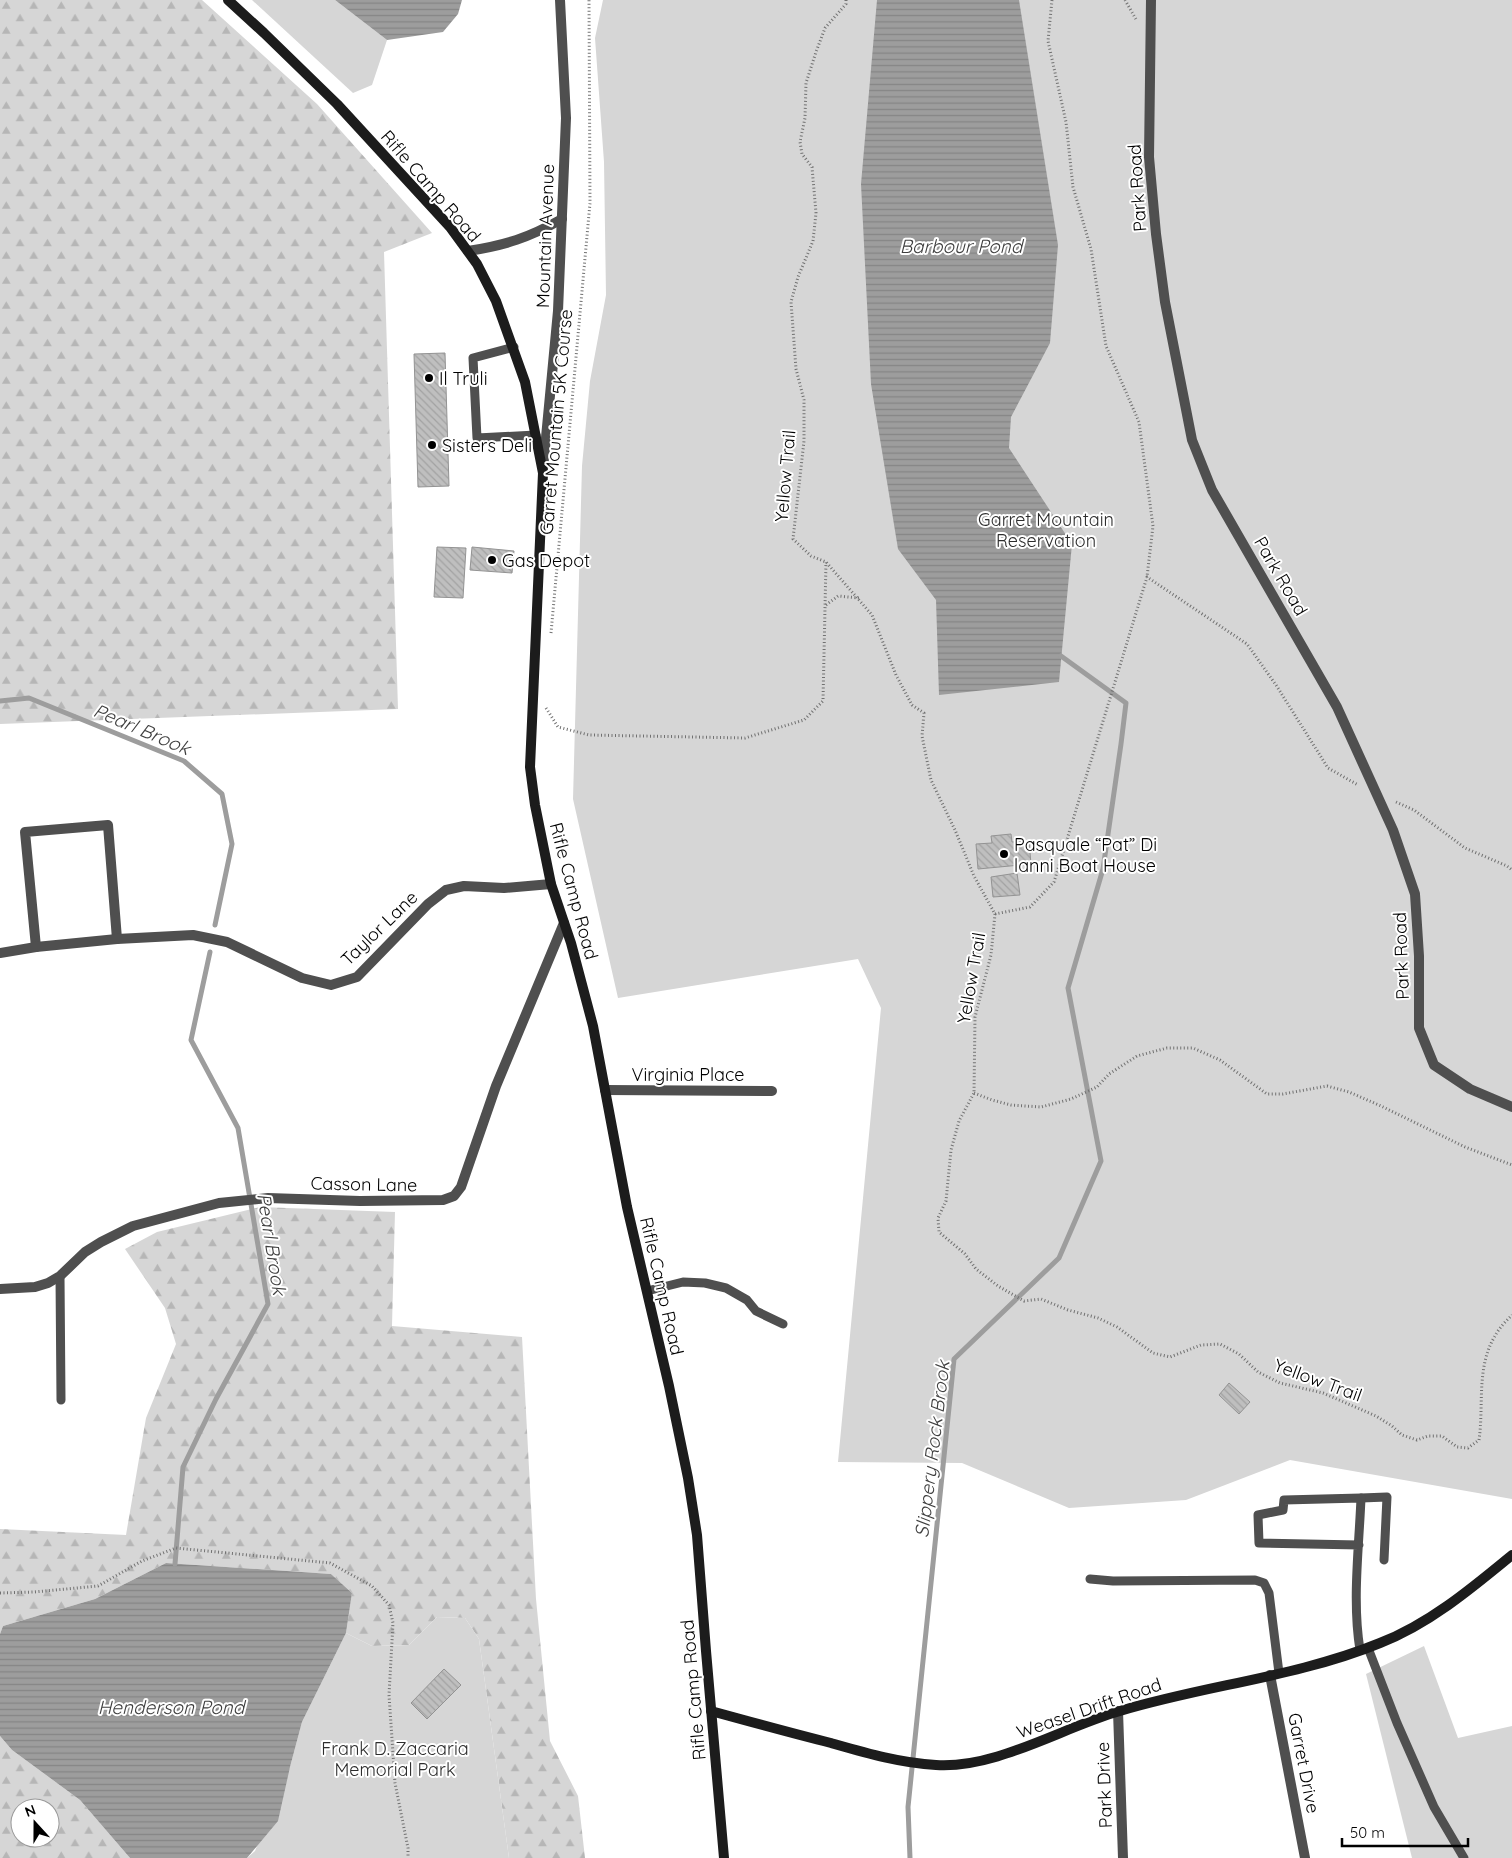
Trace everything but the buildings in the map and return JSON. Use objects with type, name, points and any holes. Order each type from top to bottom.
[{"type":"street","name":"Rifle Camp Road","points":[[228,0],[264,32],[337,104],[450,227],[468,251],[496,301],[514,347],[524,382],[543,473],[530,767],[535,805],[551,884],[593,1026],[627,1207],[675,1413],[688,1478],[697,1535],[724,1858]]},
{"type":"street","name":"Mountain Avenue","points":[[543,473],[558,311],[566,118],[560,0]]},
{"type":"street","name":"Park Road","points":[[1151,0],[1149,157],[1156,234],[1164,302],[1192,440],[1212,490],[1337,707],[1393,830],[1415,894],[1419,956],[1419,1028],[1434,1065],[1470,1089],[1512,1107]]},
{"type":"street","points":[[468,251],[516,242],[562,219]]},
{"type":"street","points":[[36,947],[25,832],[108,825],[117,939]]},
{"type":"street","name":"Taylor Lane","points":[[0,953],[36,947],[117,939],[193,935],[227,942],[302,978],[331,985],[357,977],[428,904],[446,890],[464,886],[504,888],[551,884]]},
{"type":"street","name":"Casson Lane","points":[[0,1289],[35,1287],[48,1283],[60,1276],[85,1252],[133,1226],[219,1203],[268,1198],[417,1201],[442,1200],[454,1196],[461,1187],[496,1086],[564,923]]},
{"type":"street","name":"Virginia Place","points":[[605,1090],[772,1091]]},
{"type":"street","name":"Weasel Drift Road","points":[[711,1711],[884,1758],[937,1765],[964,1764],[991,1758],[1118,1711],[1190,1692],[1326,1663],[1364,1649],[1409,1629],[1447,1605],[1512,1556]]},
{"type":"street","name":"Garret Drive","points":[[1274,1674],[1305,1858]]},
{"type":"street","name":"Park Drive","points":[[1118,1711],[1123,1858]]},
{"type":"lane","points":[[514,347],[473,358],[477,438],[536,435]]},
{"type":"lane","points":[[60,1276],[61,1400]]},
{"type":"lane","points":[[647,1291],[683,1282],[705,1283],[726,1288],[747,1300],[756,1311],[783,1324]]},
{"type":"lane","points":[[1359,1545],[1259,1543],[1258,1515],[1283,1510],[1284,1500],[1386,1497],[1384,1560]]},
{"type":"lane","points":[[1361,1498],[1356,1624],[1364,1649],[1434,1807],[1464,1858]]},
{"type":"lane","points":[[1090,1579],[1113,1581],[1255,1580],[1264,1583],[1269,1592],[1274,1674]]},
{"type":"path","name":"Garret Mountain 5K Course","points":[[550,640],[590,203],[589,0]]},
{"type":"path","name":"Yellow Trail","points":[[846,0],[846,4],[825,28],[806,83],[805,118],[800,142],[802,154],[812,167],[816,213],[813,241],[798,277],[791,302],[796,369],[804,400],[804,441],[793,539],[811,556],[826,562],[872,615],[896,675],[912,705],[924,713],[922,736],[931,780],[956,830],[974,876],[995,914],[991,955],[975,1017],[974,1093],[959,1121],[951,1150],[946,1201],[938,1218],[939,1232],[965,1254],[976,1269],[998,1286],[1024,1301],[1041,1299],[1068,1310],[1098,1318],[1117,1327],[1153,1352],[1170,1357],[1201,1345],[1220,1344],[1239,1354],[1258,1372],[1280,1383],[1331,1397],[1376,1416],[1402,1435],[1417,1440],[1428,1436],[1442,1436],[1457,1446],[1468,1448],[1478,1440],[1481,1423],[1481,1394],[1485,1360],[1494,1336],[1512,1314]]},
{"type":"path","points":[[995,914],[1030,907],[1054,882],[1147,578],[1153,526],[1139,422],[1106,346],[1091,249],[1074,187],[1066,122],[1048,42],[1052,0]]},
{"type":"path","points":[[545,707],[558,727],[589,735],[746,738],[804,720],[823,701],[826,562]]},
{"type":"path","points":[[1147,578],[1247,644],[1276,685],[1328,768],[1378,796],[1414,810],[1465,848],[1507,866],[1512,870]]},
{"type":"path","points":[[825,606],[838,596],[859,598]]},
{"type":"path","points":[[974,1093],[1011,1105],[1041,1106],[1071,1099],[1096,1087],[1109,1074],[1138,1056],[1168,1048],[1193,1048],[1220,1060],[1267,1094],[1283,1094],[1327,1086],[1349,1092],[1465,1147],[1512,1165]]},
{"type":"path","points":[[0,1592],[34,1592],[98,1586],[142,1561],[176,1548],[330,1563],[372,1586],[389,1605],[393,1623],[389,1695],[390,1715],[395,1783],[408,1848],[408,1858]]},
{"type":"green space","points":[[0,0],[202,0],[317,104],[432,233],[384,252],[398,709],[0,724]]},
{"type":"green space","points":[[252,0],[335,0],[387,40],[372,85],[353,93]]},
{"type":"green space","name":"Garret Mountain Reservation","points":[[603,0],[1512,0],[1512,1499],[1290,1460],[1186,1500],[1069,1508],[962,1463],[838,1462],[881,1008],[858,959],[618,998],[573,799],[582,466],[590,381],[606,295],[604,162],[595,38]]},
{"type":"green space","points":[[260,1207],[395,1212],[392,1326],[522,1337],[536,1599],[550,1741],[578,1796],[585,1858],[509,1858],[479,1639],[465,1618],[437,1617],[409,1645],[372,1646],[346,1633],[352,1593],[331,1574],[166,1563],[95,1599],[3,1626],[0,1634],[0,1529],[126,1535],[146,1418],[176,1344],[165,1308],[125,1249],[157,1232]]},
{"type":"green space","name":"Frank D. Zaccaria Memorial Park","points":[[437,1617],[465,1618],[479,1639],[509,1858],[247,1858],[255,1851],[290,1767],[302,1722],[346,1633],[372,1646],[409,1645]]},
{"type":"green space","points":[[1424,1646],[1458,1738],[1512,1726],[1512,1858],[1412,1858],[1366,1674]]},
{"type":"green space","points":[[0,1736],[12,1750],[80,1800],[130,1858],[0,1858]]},
{"type":"water","points":[[335,0],[462,0],[458,14],[443,32],[387,40]]},
{"type":"water","name":"Barbour Pond","points":[[877,0],[1019,0],[1058,245],[1050,343],[1011,417],[1009,448],[1072,544],[1059,682],[939,695],[936,600],[898,549],[871,384],[861,184]]},
{"type":"water","name":"Henderson Pond","points":[[166,1563],[331,1574],[352,1593],[346,1633],[302,1722],[278,1821],[247,1858],[130,1858],[80,1800],[12,1750],[0,1736],[0,1634],[3,1626],[95,1599]]},
{"type":"waterway","name":"Slippery Rock Brook","points":[[910,1858],[908,1807],[954,1359],[1059,1258],[1101,1161],[1068,988],[1103,869],[1126,703],[1061,656]]},
{"type":"waterway","name":"Pearl Brook","points":[[0,701],[29,698],[184,761],[222,794],[232,844],[215,925]]},
{"type":"waterway","name":"Pearl Brook","points":[[175,1564],[183,1467],[216,1399],[268,1304],[238,1128],[191,1040],[210,952]]},
{"type":"place","name":"Il Truli","points":[[429,378]]},
{"type":"place","name":"Sisters Deli","points":[[432,445]]},
{"type":"place","name":"Gas Depot","points":[[492,560]]},
{"type":"place","name":"Pasquale “Pat” Di lanni Boat House","points":[[1004,854]]}]
